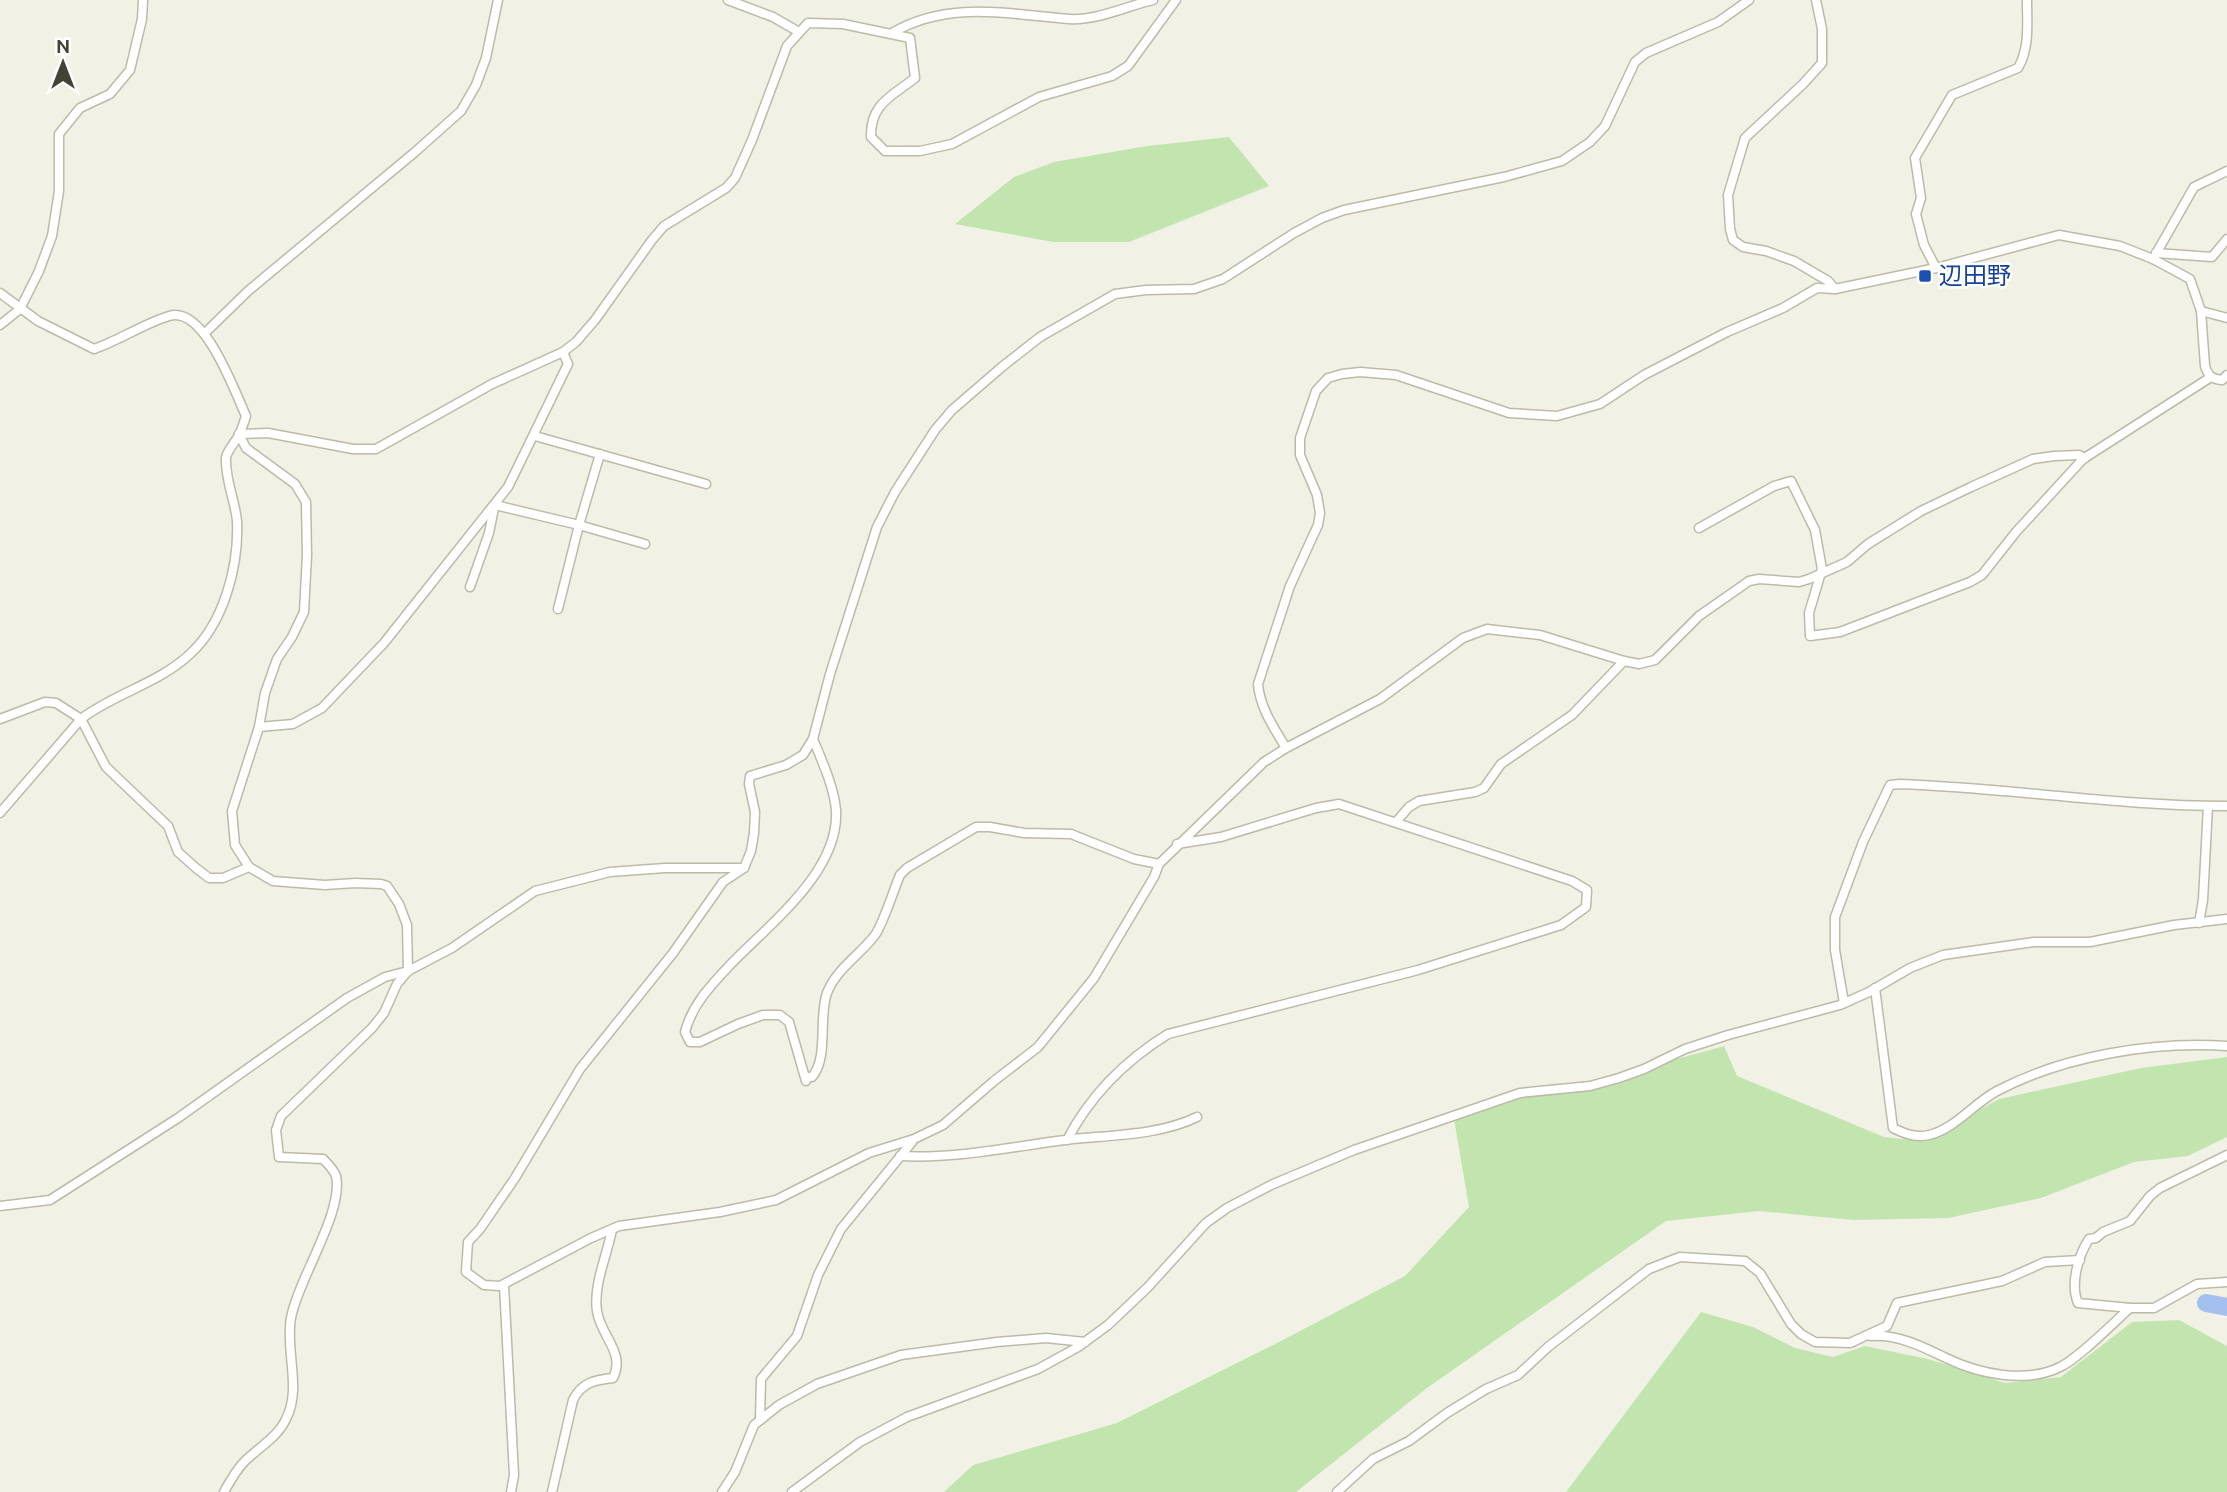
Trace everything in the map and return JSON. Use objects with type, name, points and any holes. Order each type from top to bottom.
[{"type":"street","points":[[0,325],[20,309],[39,271],[52,236],[59,191],[59,134],[80,108],[110,94],[130,70],[142,19],[143,0]]},
{"type":"street","points":[[205,333],[248,291],[461,111],[476,85],[486,58],[498,0]]},
{"type":"street","points":[[728,0],[773,17],[799,32]]},
{"type":"street","points":[[892,33],[911,21],[965,10],[1070,19],[1093,18],[1153,0]]},
{"type":"street","points":[[239,434],[268,433],[353,449],[376,449],[458,401],[563,352],[576,342],[595,320],[664,226],[726,188],[735,178],[787,46],[808,23],[843,24],[911,38],[915,78],[876,110],[871,124],[871,137],[885,151],[920,151],[951,144],[1039,97],[1112,76],[1128,66],[1176,0]]},
{"type":"street","points":[[1749,0],[1718,22],[1646,53],[1635,62],[1605,126],[1590,142],[1562,161],[1504,177],[1344,210],[1322,218],[1223,279],[1194,289],[1115,294],[1040,337],[953,410],[935,430],[895,492],[877,527],[830,674],[813,738],[803,755],[786,765],[750,776],[755,812],[754,832],[751,851],[744,868],[723,882],[666,963],[580,1069],[515,1178],[468,1242],[466,1272],[484,1284],[504,1284],[619,1226],[720,1212],[776,1200],[869,1153],[914,1139],[943,1125],[1038,1047],[1094,978],[1159,864],[1264,762],[1380,699],[1463,638],[1487,629],[1540,635],[1624,661],[1639,664],[1655,660],[1699,616],[1749,581],[1759,579],[1799,582],[1821,574],[1847,562],[1868,544],[1921,511],[1971,486],[2033,459],[2054,456],[2085,458]]},
{"type":"street","points":[[1816,0],[1822,29],[1822,63],[1804,84],[1745,138],[1728,195],[1730,229],[1733,240],[1743,247],[1766,251],[1794,261],[1828,281],[1835,289]]},
{"type":"street","points":[[1936,268],[1924,245],[1916,214],[1921,198],[1914,158],[1952,95],[2018,68],[2023,60],[2026,43],[2027,0]]},
{"type":"street","points":[[2155,256],[2194,187],[2227,171]]},
{"type":"street","points":[[1286,748],[1268,717],[1259,695],[1258,684],[1290,586],[1318,524],[1320,513],[1317,495],[1300,455],[1300,438],[1310,404],[1321,384],[1328,378],[1360,372],[1396,375],[1509,413],[1557,416],[1600,404],[1644,375],[1727,332],[1783,308],[1817,288],[1835,289],[1936,268],[2059,235],[2120,246],[2155,256],[2212,257],[2227,239]]},
{"type":"street","points":[[2155,256],[2190,279],[2201,311],[2205,366],[2211,377],[2222,380],[2227,375]]},
{"type":"street","points":[[0,293],[15,302],[20,309],[94,349],[172,315],[187,316],[205,333],[246,415],[239,434],[226,455],[228,481],[237,522],[229,587],[216,618],[193,651],[172,670],[94,709],[81,719],[0,814]]},
{"type":"street","points":[[2201,311],[2227,318]]},
{"type":"street","points":[[259,727],[301,722],[333,700],[384,643],[508,487],[568,364],[563,352]]},
{"type":"street","points":[[1699,528],[1774,486],[1791,481],[1815,530],[1821,574],[1809,613],[1810,636],[1840,632],[1982,575],[2016,532],[2085,458],[2211,377]]},
{"type":"street","points":[[223,1492],[243,1462],[286,1421],[292,1404],[290,1319],[336,1196],[336,1174],[323,1158],[279,1157],[276,1130],[281,1116],[289,1107],[344,1057],[378,1021],[397,984],[408,971],[407,925],[399,904],[385,884],[294,884],[273,881],[249,867],[235,845],[232,811],[259,727],[265,693],[277,659],[292,638],[304,611],[306,502],[295,484],[246,448],[239,434]]},
{"type":"street","points":[[535,436],[706,484]]},
{"type":"street","points":[[558,609],[600,454]]},
{"type":"street","points":[[495,505],[645,544]]},
{"type":"street","points":[[470,587],[489,533],[495,505]]},
{"type":"street","points":[[1396,822],[1419,800],[1475,792],[1484,788],[1502,764],[1572,715],[1624,661]]},
{"type":"street","points":[[0,719],[45,702],[56,703],[81,719],[106,767],[168,826],[178,852],[196,868],[209,878],[223,878],[249,867]]},
{"type":"street","points":[[813,738],[836,808],[836,828],[830,850],[796,897],[710,986],[689,1017],[685,1032],[690,1042],[700,1042],[763,1015],[780,1015],[789,1022],[806,1081],[808,1077],[813,1077],[821,1049],[826,996],[833,978],[878,932],[900,875],[907,867],[976,827],[1024,834],[1071,834],[1134,859],[1159,864]]},
{"type":"street","points":[[1844,1003],[1835,950],[1835,918],[1863,842],[1890,785],[1968,786],[2168,805],[2227,806]]},
{"type":"street","points":[[1067,1140],[1080,1115],[1111,1080],[1148,1046],[1168,1034],[1418,970],[1562,925],[1586,907],[1587,890],[1572,881],[1339,804],[1316,808],[1221,837],[1177,844]]},
{"type":"street","points":[[2199,923],[2203,900],[2208,806]]},
{"type":"street","points":[[0,1206],[50,1200],[178,1118],[348,998],[452,948],[535,891],[610,872],[665,868],[744,868]]},
{"type":"street","points":[[792,1492],[860,1443],[907,1418],[1038,1369],[1085,1342],[1108,1325],[1148,1287],[1206,1223],[1227,1208],[1271,1185],[1354,1150],[1520,1093],[1590,1086],[1610,1081],[1644,1069],[1685,1049],[1844,1003],[1909,968],[1943,955],[2034,943],[2090,943],[2174,925],[2227,919]]},
{"type":"street","points":[[1875,988],[1894,1128],[1906,1135],[1928,1135],[1945,1128],[1993,1093],[2046,1070],[2121,1051],[2199,1044],[2227,1046]]},
{"type":"street","points":[[900,1156],[988,1152],[1150,1130],[1197,1117]]},
{"type":"street","points":[[760,1420],[761,1379],[797,1336],[818,1276],[841,1229],[914,1139]]},
{"type":"street","points":[[2227,1155],[2160,1188],[2130,1221],[2089,1239],[2080,1260],[2074,1294],[2078,1303],[2154,1308],[2197,1284],[2227,1282]]},
{"type":"street","points":[[552,1492],[573,1400],[587,1383],[613,1378],[617,1371],[616,1353],[596,1310],[597,1289],[612,1230]]},
{"type":"street","points":[[1337,1492],[1373,1459],[1409,1441],[1486,1389],[1518,1375],[1548,1347],[1649,1269],[1680,1257],[1745,1261],[1760,1273],[1775,1302],[1801,1334],[1815,1342],[1850,1343],[1887,1326],[1897,1303],[2002,1281],[2045,1262],[2080,1260]]},
{"type":"street","points":[[504,1284],[514,1475],[511,1492]]},
{"type":"street","points":[[1864,1336],[1899,1338],[1990,1373],[2007,1376],[2041,1373],[2061,1367],[2130,1308]]},
{"type":"street","points":[[722,1492],[736,1472],[754,1425],[779,1405],[817,1384],[901,1355],[1045,1338],[1085,1342]]},
{"type":"green space","points":[[1229,137],[1269,186],[1129,242],[1053,242],[955,224],[1014,177],[1054,162],[1147,146]]},
{"type":"green space","points":[[1724,1046],[1737,1076],[1884,1137],[1922,1141],[1999,1099],[2141,1068],[2227,1057],[2227,1137],[2188,1156],[2134,1162],[2041,1198],[1948,1218],[1853,1220],[1759,1211],[1666,1221],[1427,1388],[1296,1492],[944,1492],[973,1465],[1117,1423],[1405,1276],[1469,1207],[1453,1113],[1582,1085]]},
{"type":"green space","points":[[1701,1312],[1753,1327],[1795,1348],[1833,1357],[1865,1346],[1928,1359],[2005,1383],[2061,1377],[2132,1322],[2179,1320],[2227,1346],[2227,1492],[1566,1492]]},
{"type":"waterway","points":[[2206,1303],[2227,1307]]},
{"type":"place","name":"辺田野","points":[[1925,276]]}]
